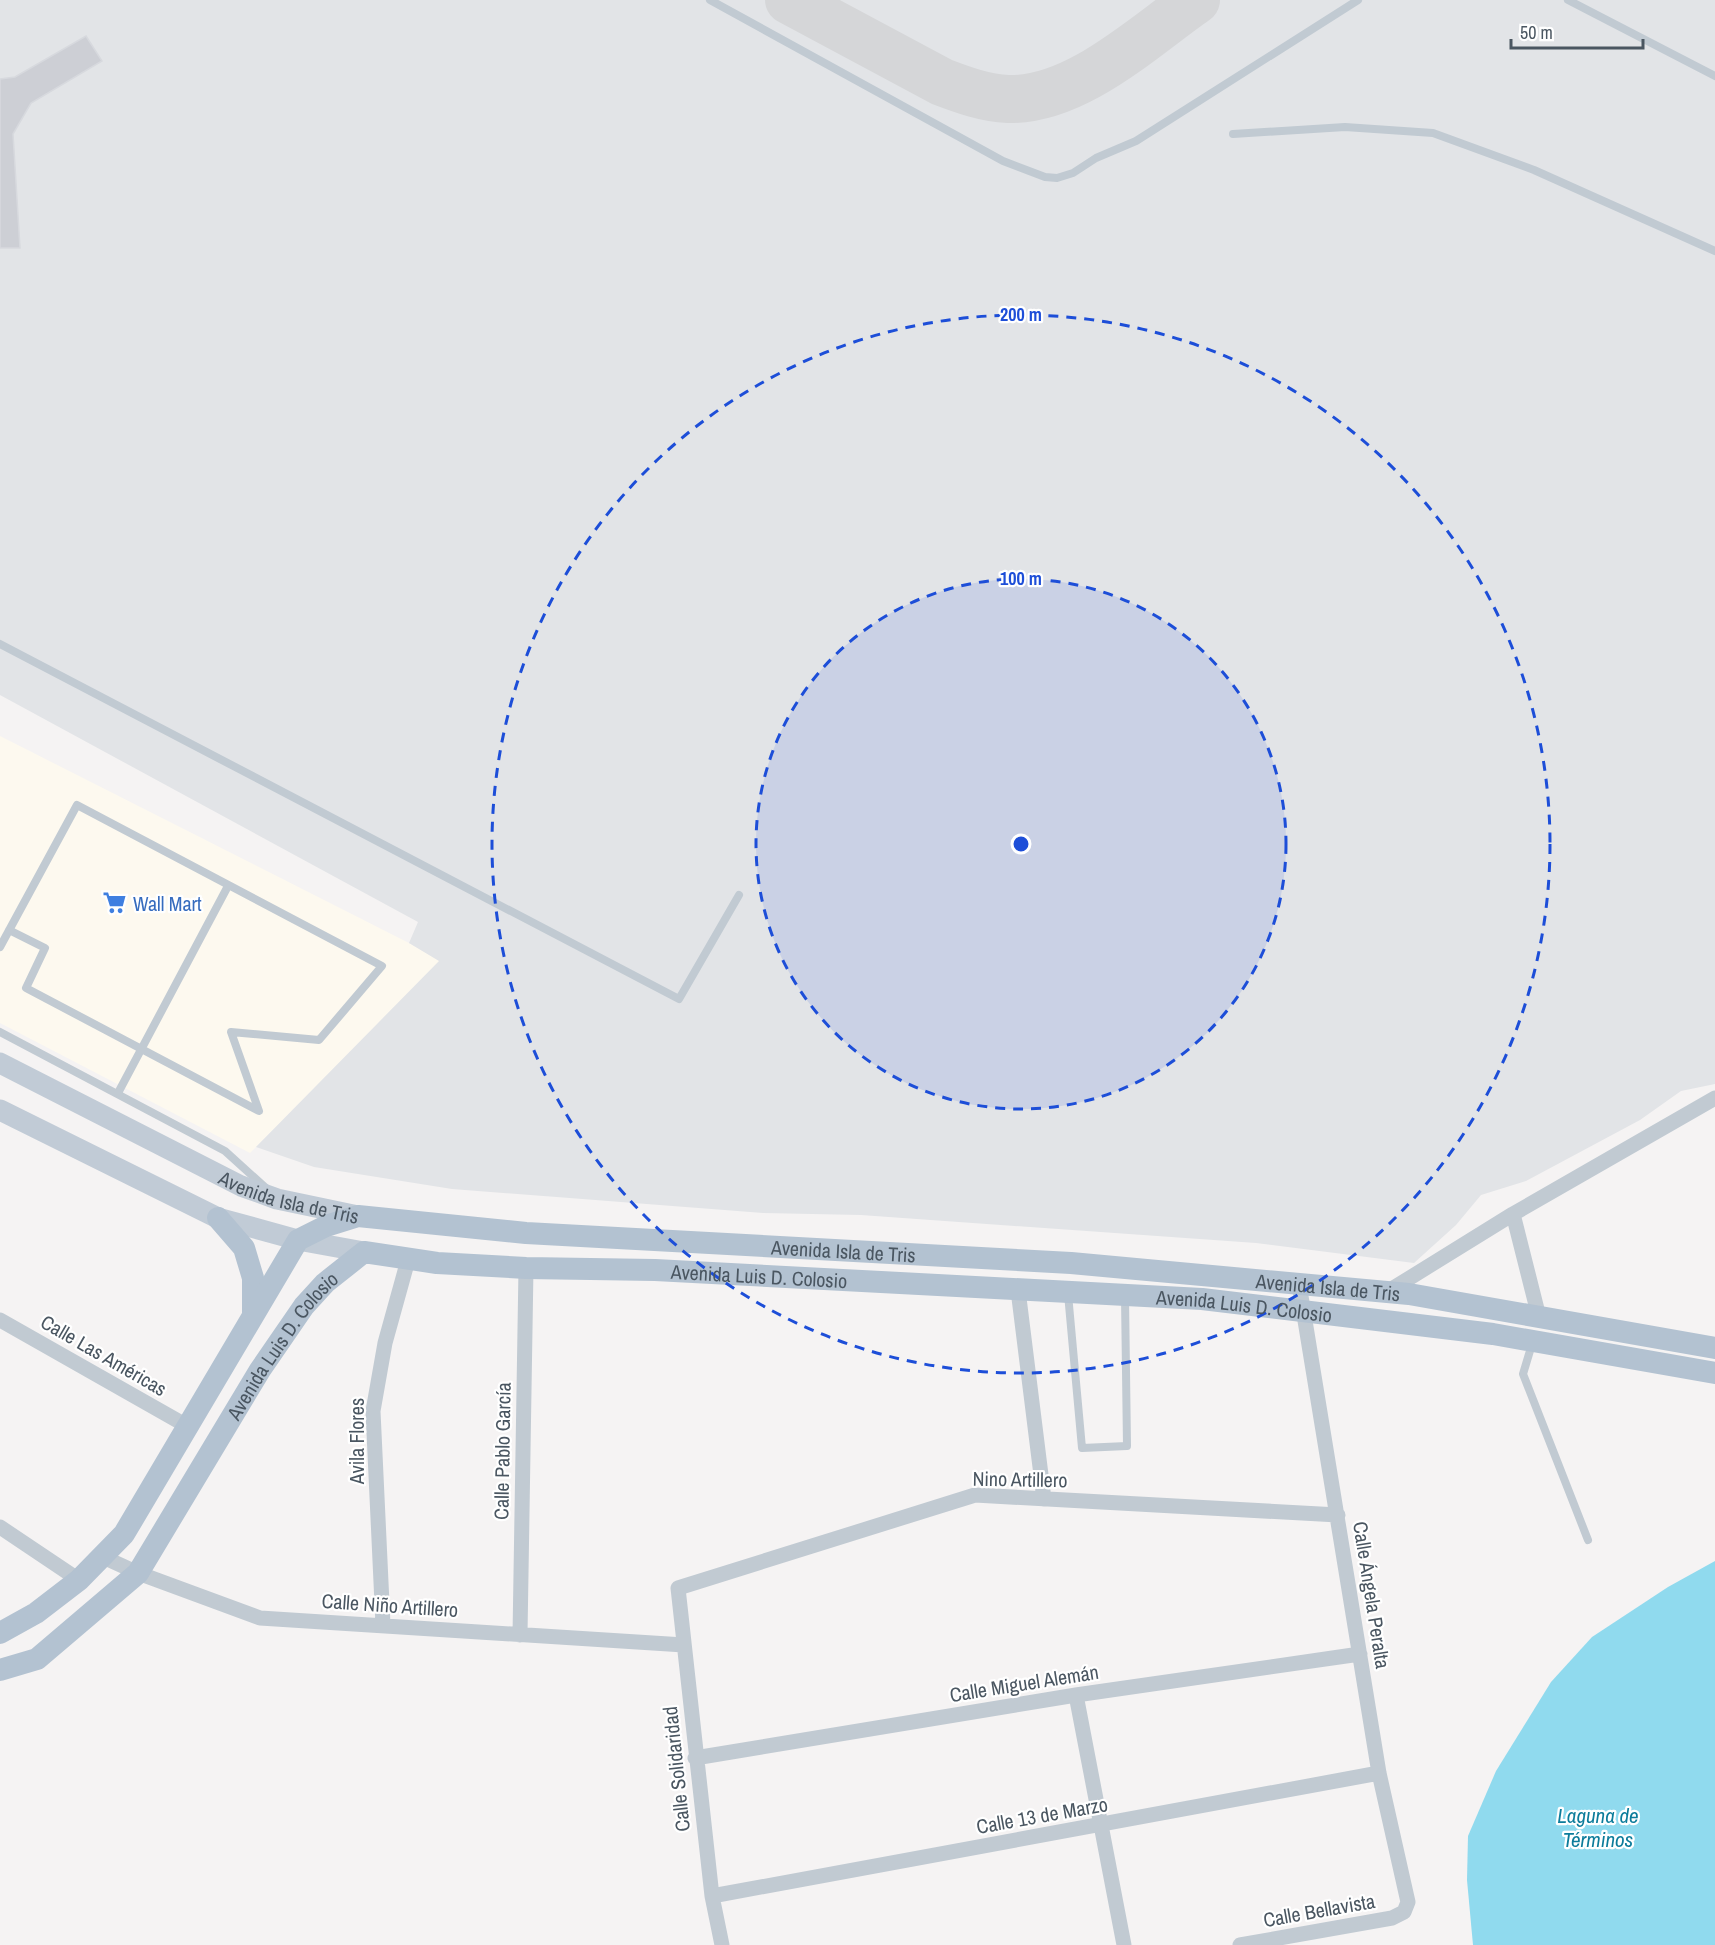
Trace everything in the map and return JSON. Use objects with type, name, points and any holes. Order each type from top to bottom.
[{"type":"main road","name":"Avenida Isla de Tris","points":[[0,1063],[241,1186],[277,1199],[358,1216],[526,1233],[1071,1263],[1386,1292],[1715,1347]]},
{"type":"main road","name":"Avenida Isla de Tris","points":[[0,1110],[218,1218],[298,1240],[364,1252]]},
{"type":"main road","points":[[298,1240],[326,1226],[358,1216]]},
{"type":"main road","points":[[218,1218],[244,1248],[253,1278],[253,1313]]},
{"type":"main road","name":"Avenida Luis D. Colosio","points":[[0,1634],[36,1613],[79,1580],[124,1534],[298,1240]]},
{"type":"main road","name":"Avenida Luis D. Colosio","points":[[0,1670],[37,1659],[138,1573],[260,1370],[304,1306],[325,1283],[364,1252],[408,1260],[526,1268],[655,1270],[1202,1299],[1532,1341],[1715,1373]]},
{"type":"street","points":[[1386,1292],[1513,1214],[1715,1098]]},
{"type":"street","points":[[1513,1214],[1539,1317]]},
{"type":"street","name":"Avila Flores","points":[[383,1626],[373,1411],[385,1343],[408,1260]]},
{"type":"street","name":"Calle Pablo García","points":[[520,1635],[526,1268]]},
{"type":"street","name":"Calle Ángela Peralta","points":[[1299,1284],[1379,1773],[1408,1902],[1404,1912]]},
{"type":"street","points":[[1018,1290],[1044,1499]]},
{"type":"street","name":"Calle Las Américas","points":[[0,1320],[187,1426]]},
{"type":"street","name":"Nino Artillero","points":[[678,1588],[975,1495],[1338,1515]]},
{"type":"street","points":[[0,1527],[79,1580]]},
{"type":"street","name":"Calle Niño Artillero","points":[[103,1557],[138,1573],[260,1618],[684,1645]]},
{"type":"street","name":"Calle Solidaridad","points":[[678,1588],[712,1896],[722,1945]]},
{"type":"street","name":"Calle Miguel Alemán","points":[[695,1758],[1076,1695],[1360,1654]]},
{"type":"street","points":[[1076,1695],[1103,1825],[1124,1945]]},
{"type":"street","name":"Calle 13 de Marzo","points":[[712,1896],[1379,1773]]},
{"type":"street","name":"Calle Bellavista","points":[[1240,1945],[1392,1918],[1404,1912]]},
{"type":"lane","points":[[710,0],[1003,161],[1033,175],[1057,178],[1136,141],[1358,0]]},
{"type":"lane","points":[[1568,0],[1715,75]]},
{"type":"lane","points":[[1233,135],[1345,127],[1433,133],[1534,170],[1715,251]]},
{"type":"lane","points":[[0,644],[679,999],[739,895]]},
{"type":"lane","points":[[0,947],[9,930],[77,805],[382,966],[319,1040],[231,1032],[259,1111],[26,988],[45,948],[9,930]]},
{"type":"lane","points":[[118,1093],[228,886]]},
{"type":"lane","points":[[0,1032],[225,1151],[277,1199]]},
{"type":"lane","points":[[1068,1292],[1082,1448],[1126,1446],[1125,1296]]},
{"type":"lane","points":[[1532,1341],[1523,1374],[1588,1540]]},
{"type":"shaded area","points":[[0,0],[1715,0],[1715,1084],[1681,1091],[1640,1120],[1526,1181],[1481,1195],[1456,1225],[1414,1263],[1256,1243],[861,1215],[763,1213],[452,1189],[314,1167],[256,1147],[439,961],[409,943],[418,922],[0,695]]},
{"type":"shaded area","name":"Wall Mart","points":[[0,736],[409,943],[440,961],[250,1153],[0,1023]]},
{"type":"water","name":"Laguna de Términos","points":[[1715,1561],[1715,1945],[1473,1945],[1467,1880],[1468,1836],[1496,1771],[1551,1682],[1592,1637],[1668,1587]]},
{"type":"building","points":[[86,36],[102,61],[31,103],[13,134],[20,248],[0,248],[0,79],[15,77]]},
{"type":"taxiway","points":[[789,0],[942,82],[966,91],[1008,99],[1033,97],[1059,90],[1083,78],[1108,64],[1196,0]]},
{"type":"place","name":"Wall Mart","points":[[115,903]]}]
